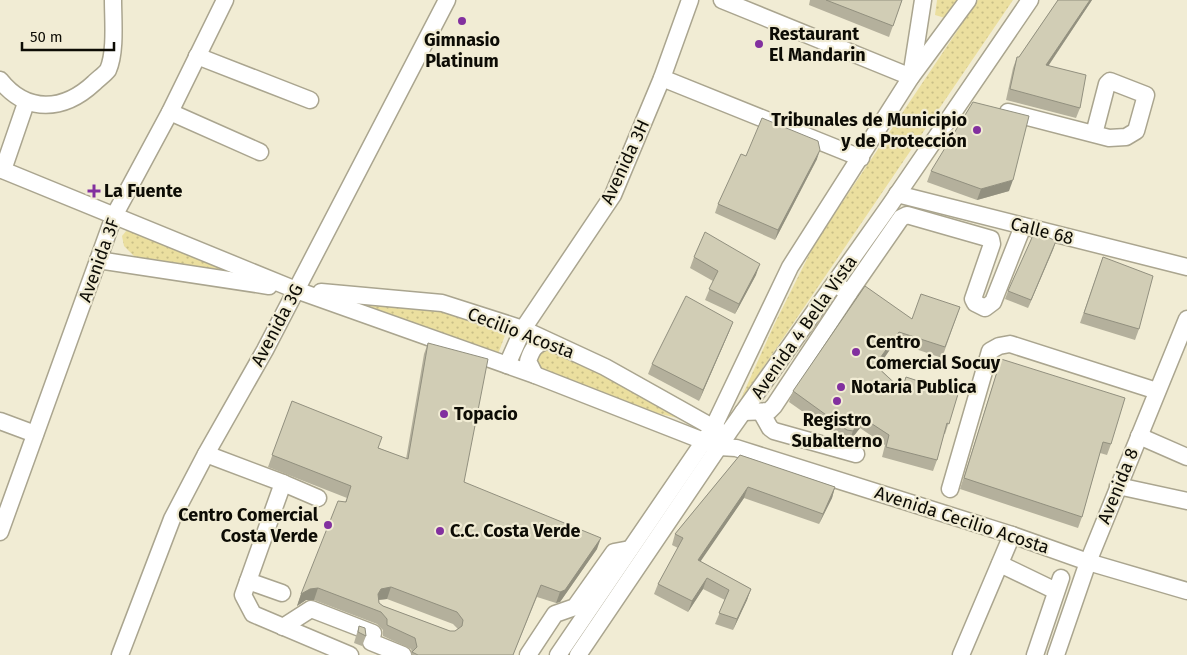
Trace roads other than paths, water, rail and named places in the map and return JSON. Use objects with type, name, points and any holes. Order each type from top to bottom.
[{"type":"street","points":[[0,80],[11,94],[26,102],[46,106],[67,101],[88,88],[108,70],[113,41],[113,0]]},
{"type":"street","name":"Avenida 3F","points":[[0,532],[114,216],[170,112],[225,0]]},
{"type":"street","name":"Avenida 3G","points":[[120,655],[172,519],[206,454],[266,350],[447,0]]},
{"type":"street","name":"Avenida 3H","points":[[507,364],[523,329],[613,195],[662,78],[690,0]]},
{"type":"street","points":[[722,0],[911,77],[923,0]]},
{"type":"street","name":"Avenida 4 Bella Vista","points":[[578,655],[720,440],[790,267],[911,77],[968,0]]},
{"type":"street","name":"Avenida 4 Bella Vista","points":[[558,655],[630,549],[743,412],[898,194],[1030,0]]},
{"type":"street","points":[[197,56],[310,100]]},
{"type":"street","points":[[662,78],[861,158]]},
{"type":"street","points":[[961,101],[1094,134]]},
{"type":"street","points":[[2,169],[26,102]]},
{"type":"street","points":[[170,112],[260,152]]},
{"type":"street","name":"Cecilio Acosta","points":[[2,169],[296,290],[720,440]]},
{"type":"street","name":"Calle 68","points":[[898,194],[1187,267]]},
{"type":"street","points":[[743,412],[769,411],[774,406],[901,218],[907,215],[991,239],[992,244],[973,299],[978,306],[988,307],[994,302],[1023,226]]},
{"type":"street","points":[[98,260],[296,290]]},
{"type":"street","points":[[834,284],[850,293]]},
{"type":"street","name":"Cecilio Acosta","points":[[296,290],[442,303],[523,329],[605,367],[720,440]]},
{"type":"street","name":"Avenida 8","points":[[1056,655],[1088,562],[1187,319]]},
{"type":"street","points":[[535,375],[528,361],[531,350],[538,343],[548,341]]},
{"type":"street","points":[[950,489],[990,351],[999,346],[1010,344],[1157,391]]},
{"type":"street","points":[[760,412],[774,431],[856,454]]},
{"type":"street","points":[[0,421],[35,434]]},
{"type":"street","points":[[1139,436],[1187,457]]},
{"type":"street","name":"Avenida Cecilio Acosta","points":[[720,440],[1012,535],[1088,562],[1187,591]]},
{"type":"street","points":[[206,454],[318,498]]},
{"type":"street","points":[[283,483],[243,595],[253,614],[350,655]]},
{"type":"street","points":[[1118,486],[1187,501]]},
{"type":"street","points":[[962,655],[1012,535]]},
{"type":"street","points":[[528,655],[555,614],[575,607],[614,552],[630,549]]},
{"type":"street","points":[[1000,564],[1058,584],[1035,655]]},
{"type":"street","points":[[248,580],[282,592]]},
{"type":"street","points":[[283,627],[311,609],[373,634],[371,642],[403,655]]},
{"type":"street","points":[[1045,625],[1064,631]]},
{"type":"place","name":"Gimnasio Platinum","points":[[462,21]]},
{"type":"place","name":"Restaurant El Mandarin","points":[[759,44]]},
{"type":"place","name":"Tribunales de Municipio y de Protección","points":[[977,130]]},
{"type":"place","name":"La Fuente","points":[[94,191]]},
{"type":"place","name":"Centro Comercial Socuy","points":[[856,352]]},
{"type":"place","name":"Notaria Publica","points":[[841,387]]},
{"type":"place","name":"Registro Subalterno","points":[[837,401]]},
{"type":"place","name":"Topacio","points":[[444,414]]},
{"type":"place","name":"Centro Comercial Costa Verde","points":[[328,525]]},
{"type":"place","name":"C.C. Costa Verde","points":[[440,531]]}]
